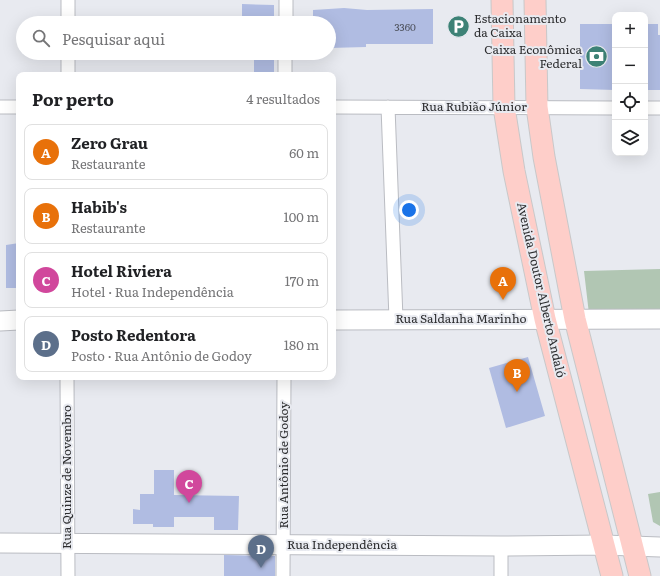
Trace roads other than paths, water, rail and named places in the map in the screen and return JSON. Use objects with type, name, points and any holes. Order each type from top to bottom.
[{"type":"main road","name":"Avenida Doutor Alberto Andaló","points":[[502,0],[504,107],[514,171],[545,319],[612,576]]},
{"type":"main road","points":[[535,0],[537,107],[544,157],[575,319],[640,576]]},
{"type":"street","points":[[68,0],[68,16]]},
{"type":"street","points":[[286,0],[286,16]]},
{"type":"street","points":[[68,60],[68,72]]},
{"type":"street","points":[[285,60],[285,72]]},
{"type":"street","points":[[0,107],[16,107]]},
{"type":"street","name":"Rua Rubião Júnior","points":[[336,107],[612,108]]},
{"type":"street","points":[[388,107],[396,319]]},
{"type":"street","points":[[648,108],[660,108]]},
{"type":"street","name":"Rua Saldanha Marinho","points":[[336,320],[660,319]]},
{"type":"street","points":[[0,321],[16,320]]},
{"type":"street","name":"Rua Quinze de Novembro","points":[[67,380],[68,576]]},
{"type":"street","name":"Rua Antônio de Godoy","points":[[284,380],[284,576]]},
{"type":"street","name":"Rua Independência","points":[[0,543],[501,546],[604,545],[660,547]]},
{"type":"street","points":[[501,546],[501,576]]},
{"type":"place","name":"Estacionamento da Caixa","points":[[458,26]]},
{"type":"place","name":"Caixa Econômica Federal","points":[[597,57]]},
{"type":"place","name":"Zero Grau","points":[[503,300]]},
{"type":"place","name":"Habib's","points":[[517,392]]},
{"type":"place","name":"Hotel Riviera","points":[[189,503]]},
{"type":"place","name":"Posto Redentora","points":[[261,568]]}]
